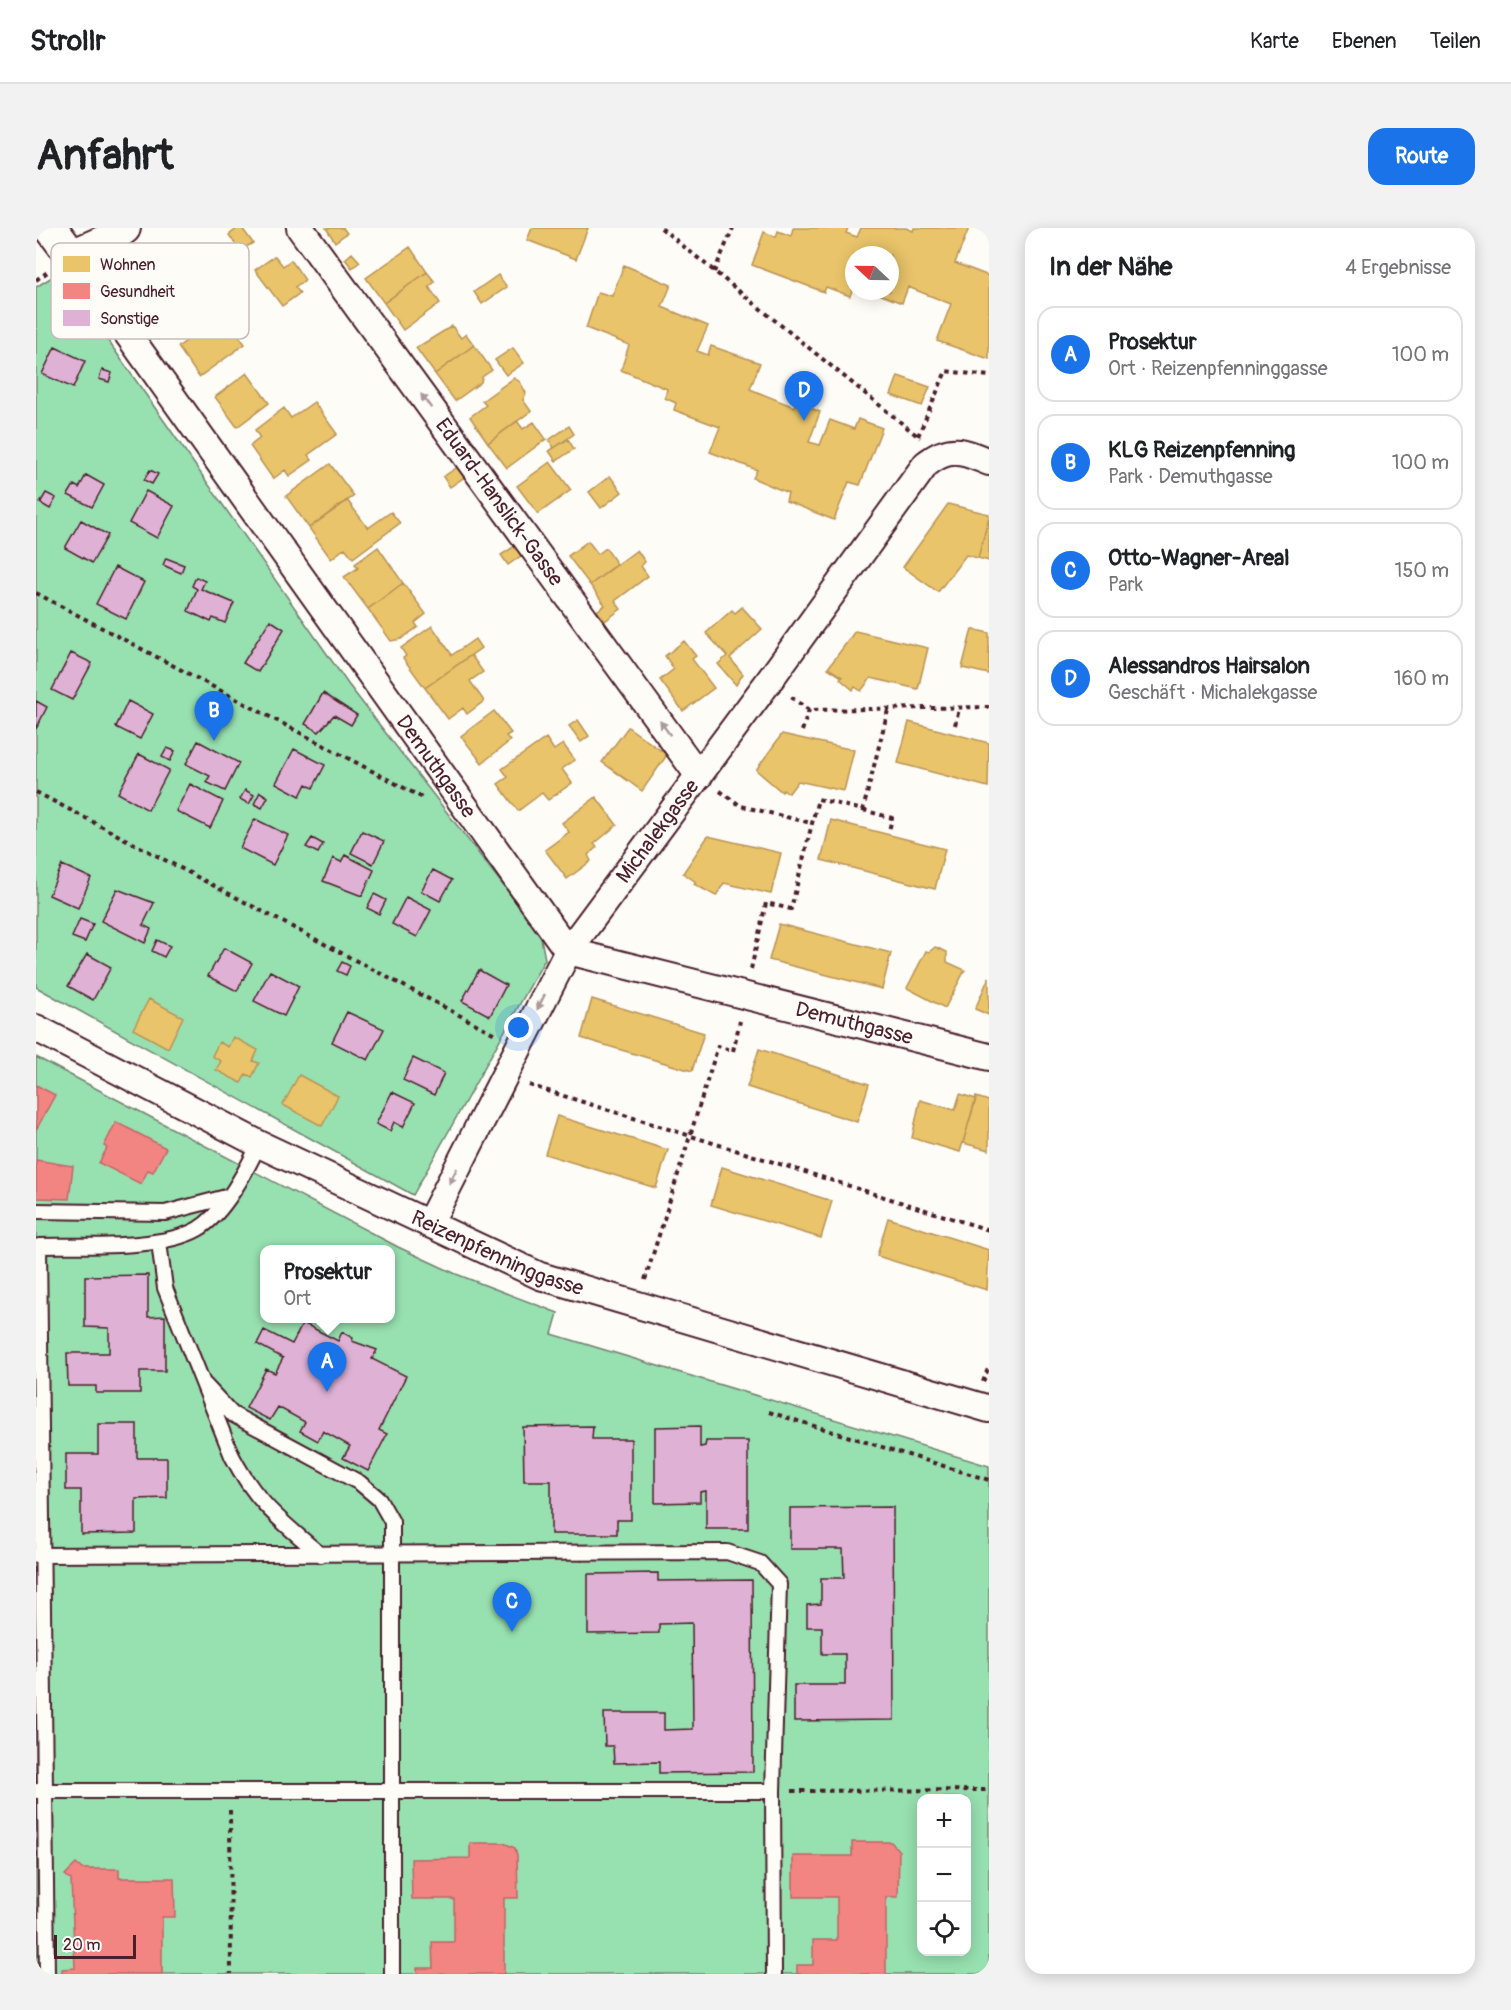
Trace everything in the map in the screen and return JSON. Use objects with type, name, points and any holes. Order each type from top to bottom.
[{"type":"street","name":"Demuthgasse","points":[[51,228],[62,243]]},
{"type":"street","points":[[101,243],[124,228]]},
{"type":"street","name":"Eduard-Hanslick-Gasse","points":[[300,228],[708,782]]},
{"type":"street","name":"Demuthgasse","points":[[132,339],[568,951],[989,1057]]},
{"type":"street","points":[[951,451],[964,452],[989,462]]},
{"type":"street","name":"Michalekgasse","points":[[429,1224],[568,951],[708,782],[926,464],[938,454],[951,451]]},
{"type":"street","name":"Reizenpfenninggasse","points":[[36,1028],[259,1144],[540,1276],[989,1409]]},
{"type":"lane","points":[[47,1974],[41,1791],[39,1246],[159,1242],[199,1229],[232,1195],[259,1144]]},
{"type":"lane","points":[[36,1211],[165,1213],[232,1195]]},
{"type":"lane","points":[[159,1242],[165,1288],[232,1456],[245,1481],[263,1506],[321,1555]]},
{"type":"lane","points":[[205,1385],[232,1414],[360,1483],[379,1499],[393,1522],[392,1974]]},
{"type":"lane","points":[[40,1555],[727,1552],[760,1563],[779,1584],[773,1791],[774,1974]]},
{"type":"lane","points":[[41,1791],[773,1791]]},
{"type":"path","points":[[661,228],[917,436],[951,451]]},
{"type":"path","points":[[714,272],[733,228]]},
{"type":"path","points":[[917,436],[946,371],[989,376]]},
{"type":"path","points":[[36,592],[435,804],[456,791]]},
{"type":"path","points":[[785,693],[809,710],[989,707]]},
{"type":"path","points":[[956,725],[959,709]]},
{"type":"path","points":[[802,731],[809,710]]},
{"type":"path","points":[[863,810],[888,710]]},
{"type":"path","points":[[708,782],[741,806],[812,824]]},
{"type":"path","points":[[36,792],[518,1046]]},
{"type":"path","points":[[638,1306],[718,1046],[733,1051],[766,903],[791,909],[818,799],[892,818],[889,831]]},
{"type":"path","points":[[503,1077],[989,1230]]},
{"type":"path","points":[[769,1412],[989,1480]]},
{"type":"path","points":[[773,1791],[989,1790]]},
{"type":"path","points":[[230,1792],[231,1974]]},
{"type":"green space","points":[[51,278],[51,339],[107,339],[348,684],[540,933],[545,959],[413,1195],[36,987],[36,287]]},
{"type":"green space","points":[[36,1057],[394,1245],[260,1245],[260,1323],[395,1323],[395,1245],[456,1274],[558,1313],[552,1334],[989,1466],[989,1974],[36,1974]]},
{"type":"building: Wohnen","points":[[238,228],[242,228],[253,243],[249,245],[249,243],[234,243],[229,235]]},
{"type":"building: Wohnen","points":[[326,228],[343,228],[347,233],[335,242]]},
{"type":"building: Wohnen","points":[[532,228],[588,228],[576,259],[527,240]]},
{"type":"building: Wohnen","points":[[793,228],[848,228],[846,233],[857,237],[861,228],[906,228],[913,231],[914,228],[969,228],[955,263],[989,276],[989,359],[937,341],[951,304],[908,287],[902,303],[894,300],[899,300],[899,246],[845,246],[845,294],[826,287],[824,292],[752,265],[764,232],[776,237],[778,231],[791,236]]},
{"type":"building: Wohnen","points":[[410,247],[427,272],[384,303],[366,278]]},
{"type":"building: Wohnen","points":[[352,253],[360,262],[352,268],[345,259]]},
{"type":"building: Wohnen","points":[[275,256],[283,266],[291,260],[305,280],[295,287],[300,293],[282,306],[255,270]]},
{"type":"building: Wohnen","points":[[624,265],[671,285],[662,307],[708,326],[697,351],[708,355],[711,346],[760,363],[750,389],[794,407],[796,402],[820,412],[809,442],[820,445],[830,420],[854,429],[858,419],[882,428],[860,485],[849,482],[834,520],[786,501],[788,493],[753,478],[757,470],[710,452],[720,427],[674,410],[676,403],[665,398],[667,389],[621,370],[629,345],[586,328],[598,292],[612,296]]},
{"type":"building: Wohnen","points":[[427,272],[435,282],[429,287],[440,303],[403,330],[384,303]]},
{"type":"building: Wohnen","points":[[498,275],[507,287],[482,304],[474,292]]},
{"type":"building: Wohnen","points":[[452,326],[461,338],[466,334],[474,345],[435,374],[416,348]]},
{"type":"building: Wohnen","points":[[189,339],[241,339],[245,344],[199,377],[178,347]]},
{"type":"building: Wohnen","points":[[474,345],[492,370],[482,377],[481,382],[455,401],[435,374]]},
{"type":"building: Wohnen","points":[[513,348],[524,363],[506,375],[495,360]]},
{"type":"building: Wohnen","points":[[247,373],[269,403],[237,427],[215,397]]},
{"type":"building: Wohnen","points":[[898,376],[930,387],[922,406],[891,395]]},
{"type":"building: Wohnen","points":[[514,378],[520,382],[526,393],[523,400],[531,411],[488,443],[470,417],[486,405],[482,401]]},
{"type":"building: Wohnen","points":[[314,402],[337,434],[308,455],[312,460],[289,476],[285,470],[273,479],[250,446],[260,438],[255,430],[284,408],[291,418]]},
{"type":"building: Wohnen","points":[[517,421],[523,429],[534,422],[546,439],[507,468],[488,443]]},
{"type":"building: Wohnen","points":[[569,426],[574,434],[554,448],[549,440]]},
{"type":"building: Wohnen","points":[[568,439],[574,449],[556,461],[549,451]]},
{"type":"building: Wohnen","points":[[550,462],[571,490],[538,514],[517,486]]},
{"type":"building: Wohnen","points":[[330,464],[354,496],[309,528],[286,496]]},
{"type":"building: Wohnen","points":[[459,466],[466,476],[450,487],[443,477]]},
{"type":"building: Wohnen","points":[[610,476],[622,492],[601,508],[589,492]]},
{"type":"building: Wohnen","points":[[347,500],[368,528],[391,512],[400,523],[353,558],[345,548],[331,559],[309,528]]},
{"type":"building: Wohnen","points":[[948,504],[989,514],[989,517],[978,558],[966,555],[938,592],[903,567]]},
{"type":"building: Wohnen","points":[[989,517],[989,561],[978,558]]},
{"type":"building: Wohnen","points":[[588,541],[598,554],[606,548],[617,564],[590,585],[568,556]]},
{"type":"building: Wohnen","points":[[518,544],[525,553],[508,565],[501,555]]},
{"type":"building: Wohnen","points":[[378,547],[403,583],[368,609],[344,577],[358,568],[355,564]]},
{"type":"building: Wohnen","points":[[637,550],[645,562],[641,566],[648,576],[615,601],[621,609],[605,621],[597,611],[605,605],[590,585]]},
{"type":"building: Wohnen","points":[[403,583],[426,614],[415,623],[418,627],[401,639],[391,641],[368,609]]},
{"type":"building: Wohnen","points":[[742,607],[762,629],[730,658],[743,674],[736,685],[718,664],[727,656],[706,633],[732,610],[735,613]]},
{"type":"building: Wohnen","points":[[432,626],[452,655],[475,639],[481,648],[425,688],[403,658],[406,656],[401,648]]},
{"type":"building: Wohnen","points":[[972,629],[989,633],[989,674],[962,668]]},
{"type":"building: Wohnen","points":[[855,631],[928,648],[918,689],[871,678],[861,691],[855,687],[853,690],[840,679],[842,677],[828,668]]},
{"type":"building: Wohnen","points":[[684,641],[696,656],[692,659],[714,688],[683,711],[660,680],[674,669],[665,656]]},
{"type":"building: Wohnen","points":[[471,655],[483,672],[470,681],[484,701],[467,714],[463,708],[448,719],[425,688]]},
{"type":"building: Wohnen","points":[[494,711],[511,733],[506,736],[510,741],[482,763],[461,736]]},
{"type":"building: Wohnen","points":[[578,720],[589,736],[581,742],[569,726]]},
{"type":"building: Wohnen","points":[[909,722],[989,743],[988,787],[898,763]]},
{"type":"building: Wohnen","points":[[628,727],[667,755],[642,791],[602,762]]},
{"type":"building: Wohnen","points":[[782,734],[854,750],[844,791],[798,781],[789,793],[783,790],[782,792],[756,770]]},
{"type":"building: Wohnen","points":[[546,738],[554,750],[563,744],[575,760],[562,769],[572,783],[548,800],[542,793],[518,811],[498,784],[508,777],[502,769]]},
{"type":"building: Wohnen","points":[[596,797],[617,825],[594,844],[597,847],[588,855],[591,861],[567,879],[545,850],[569,832],[562,823]]},
{"type":"building: Wohnen","points":[[831,820],[945,849],[935,889],[821,860]]},
{"type":"building: Wohnen","points":[[708,836],[781,853],[771,894],[724,883],[716,896],[694,884],[696,882],[683,873]]},
{"type":"building: Wohnen","points":[[779,924],[891,953],[882,989],[769,960]]},
{"type":"building: Wohnen","points":[[935,947],[947,952],[947,962],[965,970],[945,1008],[907,988],[926,951],[929,952]]},
{"type":"building: Wohnen","points":[[989,977],[989,1015],[975,1009]]},
{"type":"building: Wohnen","points":[[149,999],[183,1017],[168,1048],[133,1029]]},
{"type":"building: Wohnen","points":[[592,999],[704,1033],[692,1071],[581,1038]]},
{"type":"building: Wohnen","points":[[233,1037],[258,1050],[253,1061],[259,1063],[252,1077],[246,1074],[241,1083],[216,1070],[221,1061],[212,1056],[219,1042],[228,1047]]},
{"type":"building: Wohnen","points":[[759,1049],[869,1084],[857,1122],[747,1087]]},
{"type":"building: Wohnen","points":[[299,1075],[338,1096],[322,1126],[283,1105]]},
{"type":"building: Wohnen","points":[[960,1094],[976,1099],[960,1152],[912,1138],[920,1100],[955,1110]]},
{"type":"building: Wohnen","points":[[976,1097],[989,1101],[989,1150],[963,1143]]},
{"type":"building: Wohnen","points":[[557,1116],[668,1150],[656,1188],[545,1154]]},
{"type":"building: Wohnen","points":[[722,1167],[832,1201],[821,1238],[711,1205]]},
{"type":"building: Wohnen","points":[[888,1218],[989,1250],[987,1290],[877,1256]]},
{"type":"building: Gesundheit","points":[[36,1085],[55,1095],[36,1130]]},
{"type":"building: Gesundheit","points":[[116,1122],[166,1148],[153,1172],[148,1170],[141,1184],[99,1163],[107,1148],[104,1146]]},
{"type":"building: Gesundheit","points":[[36,1160],[73,1166],[69,1199],[36,1198]]},
{"type":"building: Gesundheit","points":[[852,1842],[891,1842],[899,1851],[898,1897],[886,1897],[886,1974],[797,1974],[797,1965],[813,1965],[813,1940],[837,1940],[837,1897],[793,1897],[793,1856],[852,1856]]},
{"type":"building: Gesundheit","points":[[470,1843],[504,1843],[515,1848],[517,1855],[518,1898],[504,1898],[504,1974],[417,1974],[417,1968],[433,1968],[432,1942],[454,1942],[454,1899],[412,1899],[411,1859],[470,1858]]},
{"type":"building: Gesundheit","points":[[76,1864],[82,1869],[119,1869],[119,1878],[174,1878],[175,1917],[162,1917],[162,1974],[62,1974],[62,1969],[75,1968],[71,1880],[65,1875]]},
{"type":"building: Sonstige","points":[[55,347],[85,361],[73,388],[42,374]]},
{"type":"building: Sonstige","points":[[102,370],[112,373],[109,382],[99,379]]},
{"type":"building: Sonstige","points":[[150,470],[158,474],[152,484],[144,480]]},
{"type":"building: Sonstige","points":[[86,475],[104,485],[92,507],[68,495],[74,485],[79,488]]},
{"type":"building: Sonstige","points":[[146,491],[174,506],[157,538],[129,523]]},
{"type":"building: Sonstige","points":[[46,493],[56,498],[50,509],[40,503]]},
{"type":"building: Sonstige","points":[[81,520],[108,535],[92,563],[65,548]]},
{"type":"building: Sonstige","points":[[166,558],[184,565],[181,573],[163,565]]},
{"type":"building: Sonstige","points":[[115,567],[144,582],[126,619],[96,604]]},
{"type":"building: Sonstige","points":[[196,577],[205,581],[201,589],[234,603],[225,623],[213,618],[211,622],[188,611],[197,589],[192,586]]},
{"type":"building: Sonstige","points":[[270,620],[284,629],[258,672],[243,663]]},
{"type":"building: Sonstige","points":[[71,653],[92,663],[72,700],[52,690]]},
{"type":"building: Sonstige","points":[[323,693],[357,715],[351,725],[334,715],[319,732],[305,724]]},
{"type":"building: Sonstige","points":[[36,701],[47,707],[36,729]]},
{"type":"building: Sonstige","points":[[128,701],[153,714],[140,739],[116,727]]},
{"type":"building: Sonstige","points":[[217,705],[227,711],[222,721],[211,715]]},
{"type":"building: Sonstige","points":[[198,741],[239,763],[225,791],[206,782],[210,776],[186,764]]},
{"type":"building: Sonstige","points":[[167,748],[175,751],[170,761],[162,757]]},
{"type":"building: Sonstige","points":[[294,749],[325,765],[313,788],[306,784],[300,796],[276,783]]},
{"type":"building: Sonstige","points":[[139,754],[169,770],[148,810],[118,793]]},
{"type":"building: Sonstige","points":[[190,784],[223,801],[210,828],[176,811]]},
{"type":"building: Sonstige","points":[[245,790],[254,795],[249,804],[240,799]]},
{"type":"building: Sonstige","points":[[260,792],[268,797],[262,808],[254,804]]},
{"type":"building: Sonstige","points":[[255,819],[288,835],[273,865],[240,848]]},
{"type":"building: Sonstige","points":[[362,831],[384,841],[373,864],[351,853]]},
{"type":"building: Sonstige","points":[[312,838],[323,844],[318,853],[306,847]]},
{"type":"building: Sonstige","points":[[345,855],[374,870],[362,896],[323,881],[333,858],[341,862]]},
{"type":"building: Sonstige","points":[[62,865],[91,878],[78,908],[49,895]]},
{"type":"building: Sonstige","points":[[433,870],[452,880],[440,901],[421,891]]},
{"type":"building: Sonstige","points":[[117,889],[154,903],[143,925],[151,929],[145,943],[101,921]]},
{"type":"building: Sonstige","points":[[374,894],[386,900],[379,914],[367,908]]},
{"type":"building: Sonstige","points":[[406,897],[431,910],[417,937],[392,924]]},
{"type":"building: Sonstige","points":[[80,919],[93,924],[85,942],[72,937]]},
{"type":"building: Sonstige","points":[[157,940],[170,946],[164,957],[152,951]]},
{"type":"building: Sonstige","points":[[224,948],[252,963],[237,991],[208,976]]},
{"type":"building: Sonstige","points":[[87,954],[111,967],[93,1000],[68,986]]},
{"type":"building: Sonstige","points":[[342,962],[350,966],[346,975],[337,971]]},
{"type":"building: Sonstige","points":[[479,970],[506,985],[490,1016],[462,1001]]},
{"type":"building: Sonstige","points":[[270,971],[299,986],[284,1016],[254,1001]]},
{"type":"building: Sonstige","points":[[347,1012],[384,1029],[368,1060],[332,1042]]},
{"type":"building: Sonstige","points":[[413,1058],[444,1073],[434,1095],[403,1080]]},
{"type":"building: Sonstige","points":[[392,1092],[415,1103],[403,1127],[394,1122],[390,1131],[376,1124]]},
{"type":"building: Sonstige","points":[[148,1275],[148,1317],[165,1316],[165,1371],[140,1371],[140,1393],[96,1393],[96,1386],[68,1386],[67,1353],[109,1353],[109,1328],[85,1327],[85,1276]]},
{"type":"building: Sonstige","points":[[303,1323],[338,1341],[342,1332],[353,1338],[352,1341],[377,1350],[372,1359],[406,1376],[379,1430],[387,1434],[368,1471],[343,1458],[350,1446],[323,1431],[318,1441],[300,1431],[305,1422],[278,1407],[270,1420],[246,1408],[266,1369],[275,1373],[283,1358],[257,1344],[264,1330],[292,1344]]},
{"type":"building: Sonstige","points":[[98,1424],[137,1424],[137,1458],[167,1458],[167,1498],[136,1499],[136,1533],[81,1534],[81,1490],[66,1490],[66,1454],[98,1454]]},
{"type":"building: Sonstige","points":[[593,1426],[592,1439],[631,1439],[631,1520],[617,1520],[617,1534],[551,1534],[551,1481],[524,1481],[523,1427]]},
{"type":"building: Sonstige","points":[[700,1426],[700,1447],[705,1446],[706,1441],[748,1441],[748,1529],[706,1529],[706,1491],[700,1492],[700,1502],[655,1503],[655,1427]]},
{"type":"building: Sonstige","points":[[893,1507],[894,1720],[794,1721],[794,1685],[845,1685],[845,1654],[822,1654],[822,1627],[807,1627],[807,1605],[821,1604],[821,1578],[844,1578],[843,1549],[790,1549],[790,1508]]},
{"type":"building: Sonstige","points":[[658,1573],[658,1581],[752,1580],[753,1772],[659,1773],[659,1762],[614,1763],[613,1746],[605,1746],[604,1713],[664,1713],[664,1730],[693,1729],[692,1623],[659,1624],[659,1633],[588,1634],[588,1574]]},
{"type":"place","name":"Alessandros Hairsalon","points":[[804,421]]},
{"type":"place","name":"KLG Reizenpfenning","points":[[214,741]]},
{"type":"place","name":"Prosektur","points":[[327,1392]]},
{"type":"place","name":"Otto-Wagner-Areal","points":[[512,1632]]}]
